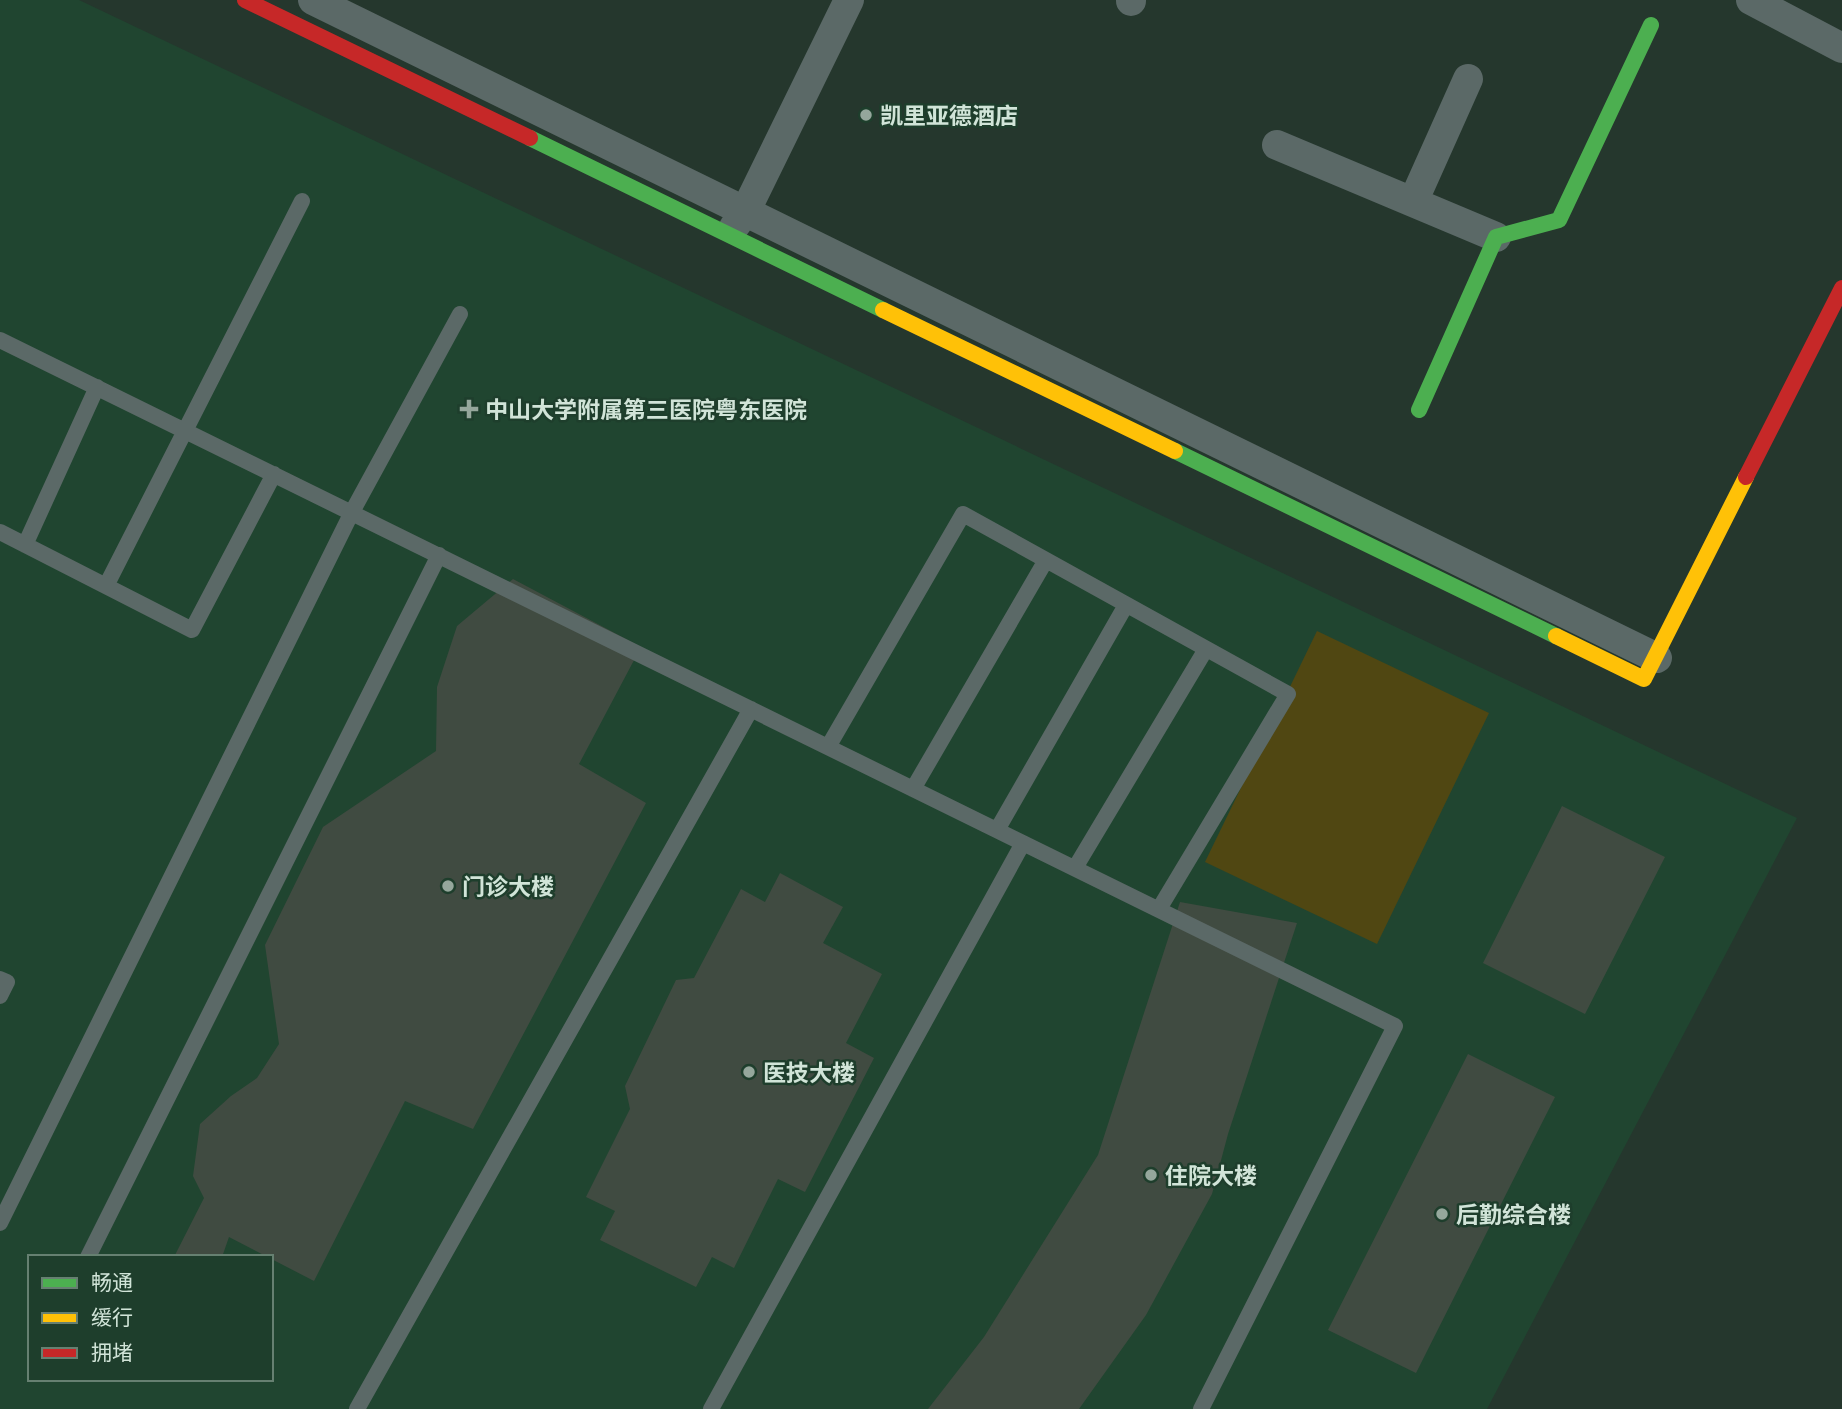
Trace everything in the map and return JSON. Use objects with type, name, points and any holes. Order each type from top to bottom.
[{"type":"street","points":[[245,0],[1644,679],[1657,658],[1842,288]]},
{"type":"street","points":[[313,0],[1657,658]]},
{"type":"street","points":[[728,236],[745,212],[849,0]]},
{"type":"street","points":[[1751,0],[1842,48]]},
{"type":"street","points":[[1277,145],[1496,237],[1559,220],[1651,24]]},
{"type":"street","points":[[1413,202],[1468,79]]},
{"type":"street","points":[[1419,410],[1496,237]]},
{"type":"lane","points":[[106,586],[302,201]]},
{"type":"lane","points":[[0,1223],[352,512],[460,314]]},
{"type":"lane","points":[[0,340],[1395,1026],[1201,1409]]},
{"type":"lane","points":[[24,545],[97,387]]},
{"type":"lane","points":[[0,532],[192,630],[274,474]]},
{"type":"lane","points":[[828,747],[963,514],[1288,694],[1159,909]]},
{"type":"lane","points":[[89,1255],[439,555]]},
{"type":"lane","points":[[913,789],[1046,560]]},
{"type":"lane","points":[[997,830],[1126,605]]},
{"type":"lane","points":[[1075,868],[1206,649]]},
{"type":"lane","points":[[357,1409],[751,709]]},
{"type":"lane","points":[[711,1409],[1023,842]]},
{"type":"lane","points":[[0,979],[7,982],[0,996]]},
{"type":"shaded area","name":"中山大学附属第三医院粤东医院","points":[[0,0],[79,0],[1797,818],[1487,1409],[0,1409]]},
{"type":"shaded area","points":[[1317,631],[1489,713],[1377,944],[1205,862]]},
{"type":"building","name":"门诊大楼","points":[[513,579],[641,647],[579,764],[646,803],[473,1129],[405,1101],[314,1281],[273,1260],[273,1255],[264,1255],[229,1237],[223,1255],[175,1255],[204,1198],[193,1176],[200,1124],[231,1096],[257,1078],[279,1044],[265,945],[323,827],[436,751],[437,687],[457,626]]},
{"type":"building","points":[[1562,806],[1665,857],[1585,1014],[1483,963]]},
{"type":"building","name":"医技大楼","points":[[780,873],[843,907],[823,943],[882,974],[846,1043],[874,1058],[805,1192],[778,1179],[734,1268],[712,1257],[696,1287],[600,1240],[615,1211],[586,1197],[630,1109],[625,1086],[676,980],[694,978],[741,889],[765,902]]},
{"type":"building","name":"住院大楼","points":[[1180,902],[1297,923],[1228,1134],[1212,1194],[1146,1315],[1079,1409],[928,1409],[984,1337],[1098,1155]]},
{"type":"building","name":"后勤综合楼","points":[[1468,1054],[1555,1097],[1416,1373],[1328,1330]]},
{"type":"traffic: fast","points":[[1419,410],[1496,237],[1559,220],[1651,25]]},
{"type":"traffic: fast","points":[[530,138],[883,310]]},
{"type":"traffic: fast","points":[[1175,451],[1556,636]]},
{"type":"traffic: slow","points":[[883,310],[1175,451]]},
{"type":"traffic: slow","points":[[1556,636],[1644,679],[1746,477]]},
{"type":"traffic: jam","points":[[245,0],[530,138]]},
{"type":"traffic: jam","points":[[1746,477],[1842,288]]},
{"type":"place","name":"凯里亚德酒店","points":[[866,115]]},
{"type":"place","name":"中山大学附属第三医院粤东医院","points":[[469,409]]},
{"type":"place","name":"门诊大楼","points":[[448,886]]},
{"type":"place","name":"医技大楼","points":[[749,1072]]},
{"type":"place","name":"住院大楼","points":[[1151,1175]]},
{"type":"place","name":"后勤综合楼","points":[[1442,1214]]}]
